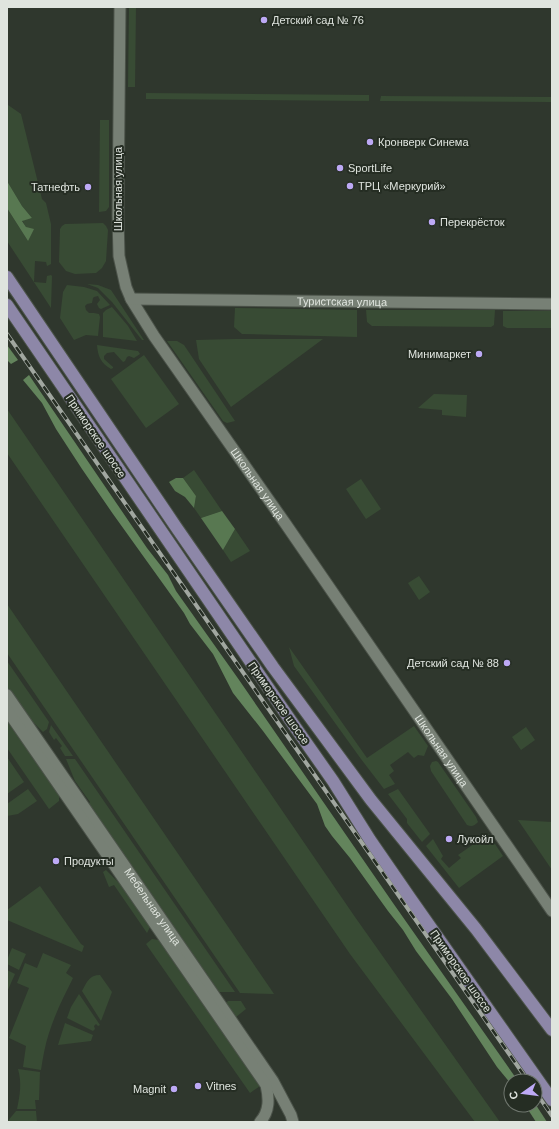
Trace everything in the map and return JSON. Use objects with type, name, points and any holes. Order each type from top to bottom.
[{"type":"main road","name":"Приморское шоссе","points":[[7,277],[273,666],[371,800],[476,929],[552,1030]]},
{"type":"main road","name":"Приморское шоссе","points":[[7,304],[333,780],[370,840],[552,1100]]},
{"type":"street","name":"Школьная улица","points":[[120,7],[118,256],[126,287],[131,299],[154,336],[286,523],[552,911]]},
{"type":"street","name":"Туристская улица","points":[[131,299],[552,304]]},
{"type":"street","name":"Мебельная улица","points":[[7,695],[273,1081],[291,1115],[293,1122]]},
{"type":"street","name":"Мебельная улица","points":[[7,710],[266,1085],[269,1105],[264,1118],[260,1122]]},
{"type":"shaded area","points":[[129,7],[136,7],[135,87],[128,87]]},
{"type":"shaded area","points":[[146,93],[369,95],[369,101],[146,99]]},
{"type":"shaded area","points":[[381,96],[552,97],[552,102],[380,101]]},
{"type":"shaded area","points":[[8,105],[21,114],[42,199],[46,203],[51,224],[51,264],[47,266],[46,262],[35,261],[34,282],[46,283],[47,276],[52,276],[51,308],[7,241],[7,208],[28,241],[26,227],[22,220],[32,218],[22,206],[7,181]]},
{"type":"shaded area","points":[[100,120],[109,120],[109,207],[106,211],[99,212]]},
{"type":"shaded area","points":[[7,181],[22,206],[32,218],[22,221],[26,227],[34,229],[28,241],[7,208]]},
{"type":"shaded area","points":[[103,223],[108,230],[106,261],[102,268],[96,273],[75,274],[66,271],[59,262],[60,229],[62,226],[65,224]]},
{"type":"shaded area","points":[[87,284],[98,285],[111,290],[144,340],[142,340],[112,302],[98,288]]},
{"type":"shaded area","points":[[67,285],[84,287],[97,291],[110,305],[101,309],[99,308],[97,304],[100,300],[98,296],[93,298],[92,303],[85,306],[89,313],[99,314],[98,336],[86,335],[74,340],[60,318],[63,292]]},
{"type":"shaded area","points":[[112,307],[128,326],[137,341],[103,337],[103,313]]},
{"type":"shaded area","points":[[235,308],[357,310],[357,337],[242,334],[234,327]]},
{"type":"shaded area","points":[[366,310],[495,310],[494,325],[491,327],[372,326],[367,322]]},
{"type":"shaded area","points":[[503,311],[552,311],[552,328],[507,328],[503,326]]},
{"type":"shaded area","points":[[323,339],[231,407],[199,359],[196,340]]},
{"type":"shaded area","points":[[167,341],[177,341],[184,345],[235,421],[227,423],[223,421]]},
{"type":"shaded area","points":[[7,345],[18,360],[11,364],[7,360]]},
{"type":"shaded area","points":[[97,345],[138,351],[140,354],[134,358],[129,356],[123,362],[114,352],[107,353],[104,356],[104,359],[113,367],[111,369],[101,359],[98,353]]},
{"type":"shaded area","points":[[144,355],[179,404],[146,428],[111,379]]},
{"type":"shaded area","points":[[29,375],[147,548],[168,575],[176,591],[512,1073],[503,1073],[503,1074],[497,1067],[452,999],[416,951],[403,930],[332,836],[325,826],[317,804],[233,693],[213,654],[190,624],[184,613],[82,469],[56,429],[42,403],[23,380]]},
{"type":"shaded area","points":[[434,394],[467,395],[466,417],[442,415],[442,410],[418,408]]},
{"type":"shaded area","points":[[7,409],[355,917],[500,1122],[475,1122],[350,954],[7,453]]},
{"type":"shaded area","points":[[194,470],[222,511],[201,518],[194,508],[196,496],[183,478]]},
{"type":"shaded area","points":[[176,478],[183,478],[196,496],[194,508],[185,497],[175,491],[169,482]]},
{"type":"shaded area","points":[[361,479],[381,509],[366,519],[346,489]]},
{"type":"shaded area","points":[[222,511],[235,529],[223,550],[201,518]]},
{"type":"shaded area","points":[[235,529],[250,551],[231,562],[223,550]]},
{"type":"shaded area","points":[[419,576],[430,592],[419,600],[408,583]]},
{"type":"shaded area","points":[[7,604],[274,994],[240,993],[7,653]]},
{"type":"shaded area","points":[[289,647],[367,758],[414,726],[428,746],[424,756],[418,755],[414,758],[408,752],[390,765],[394,771],[389,775],[395,784],[384,789],[294,666]]},
{"type":"shaded area","points":[[7,661],[49,722],[47,729],[43,732],[26,715],[7,687]]},
{"type":"shaded area","points":[[7,720],[59,795],[59,801],[49,809],[7,748]]},
{"type":"shaded area","points":[[51,725],[73,756],[65,756],[60,748],[62,746],[56,738],[54,740],[49,732]]},
{"type":"shaded area","points":[[526,727],[535,740],[521,750],[512,737]]},
{"type":"shaded area","points":[[7,757],[24,782],[7,794]]},
{"type":"shaded area","points":[[66,759],[75,759],[235,992],[219,992],[88,804],[90,802],[75,781]]},
{"type":"shaded area","points":[[436,761],[476,817],[478,822],[474,825],[467,825],[431,771],[430,766],[432,762]]},
{"type":"shaded area","points":[[28,789],[37,801],[18,814],[7,816],[7,804]]},
{"type":"shaded area","points":[[398,789],[430,834],[422,842],[407,823],[407,819],[388,794]]},
{"type":"shaded area","points":[[518,820],[552,822],[552,870]]},
{"type":"shaded area","points":[[482,833],[489,835],[503,856],[459,888],[426,846],[433,839],[443,856],[441,859],[449,868],[461,858],[458,855],[478,841]]},
{"type":"shaded area","points":[[106,870],[123,887],[150,927],[147,933],[114,885],[109,887],[103,872]]},
{"type":"shaded area","points":[[40,886],[81,944],[84,946],[82,952],[7,920],[7,910]]},
{"type":"shaded area","points":[[152,939],[159,940],[260,1086],[250,1093],[146,944]]},
{"type":"shaded area","points":[[12,948],[26,954],[19,970],[7,964]]},
{"type":"shaded area","points":[[43,953],[71,965],[66,973],[73,978],[51,1026],[41,1070],[23,1067],[26,1046],[9,1038],[29,988],[17,983],[25,963],[37,968]]},
{"type":"shaded area","points":[[7,970],[15,974],[7,992]]},
{"type":"shaded area","points":[[100,975],[112,992],[101,1021],[82,991],[87,982],[93,976]]},
{"type":"shaded area","points":[[79,994],[100,1025],[98,1026],[96,1024],[93,1031],[67,1018],[71,1007]]},
{"type":"shaded area","points":[[228,1001],[241,1001],[246,1009],[236,1017],[226,1003]]},
{"type":"shaded area","points":[[65,1023],[93,1035],[91,1041],[58,1045]]},
{"type":"shaded area","points":[[18,1069],[40,1072],[39,1100],[35,1100],[36,1109],[17,1109],[20,1089]]},
{"type":"shaded area","points":[[16,1111],[36,1111],[37,1122],[7,1122]]},
{"type":"shaded area","points":[[530,1113],[541,1113],[547,1122],[536,1122]]},
{"type":"railway","points":[[7,334],[522,1073]]},
{"type":"railway","points":[[543,1103],[552,1116]]},
{"type":"place","name":"Детский сад № 76","points":[[264,20]]},
{"type":"place","name":"Кронверк Синема","points":[[370,142]]},
{"type":"place","name":"SportLife","points":[[340,168]]},
{"type":"place","name":"ТРЦ «Меркурий»","points":[[350,186]]},
{"type":"place","name":"Татнефть","points":[[88,187]]},
{"type":"place","name":"Перекрёсток","points":[[432,222]]},
{"type":"place","name":"Минимаркет","points":[[479,354]]},
{"type":"place","name":"Детский сад № 88","points":[[507,663]]},
{"type":"place","name":"Лукойл","points":[[449,839]]},
{"type":"place","name":"Продукты","points":[[56,861]]},
{"type":"place","name":"Vitnes","points":[[198,1086]]},
{"type":"place","name":"Magnit","points":[[174,1089]]}]
